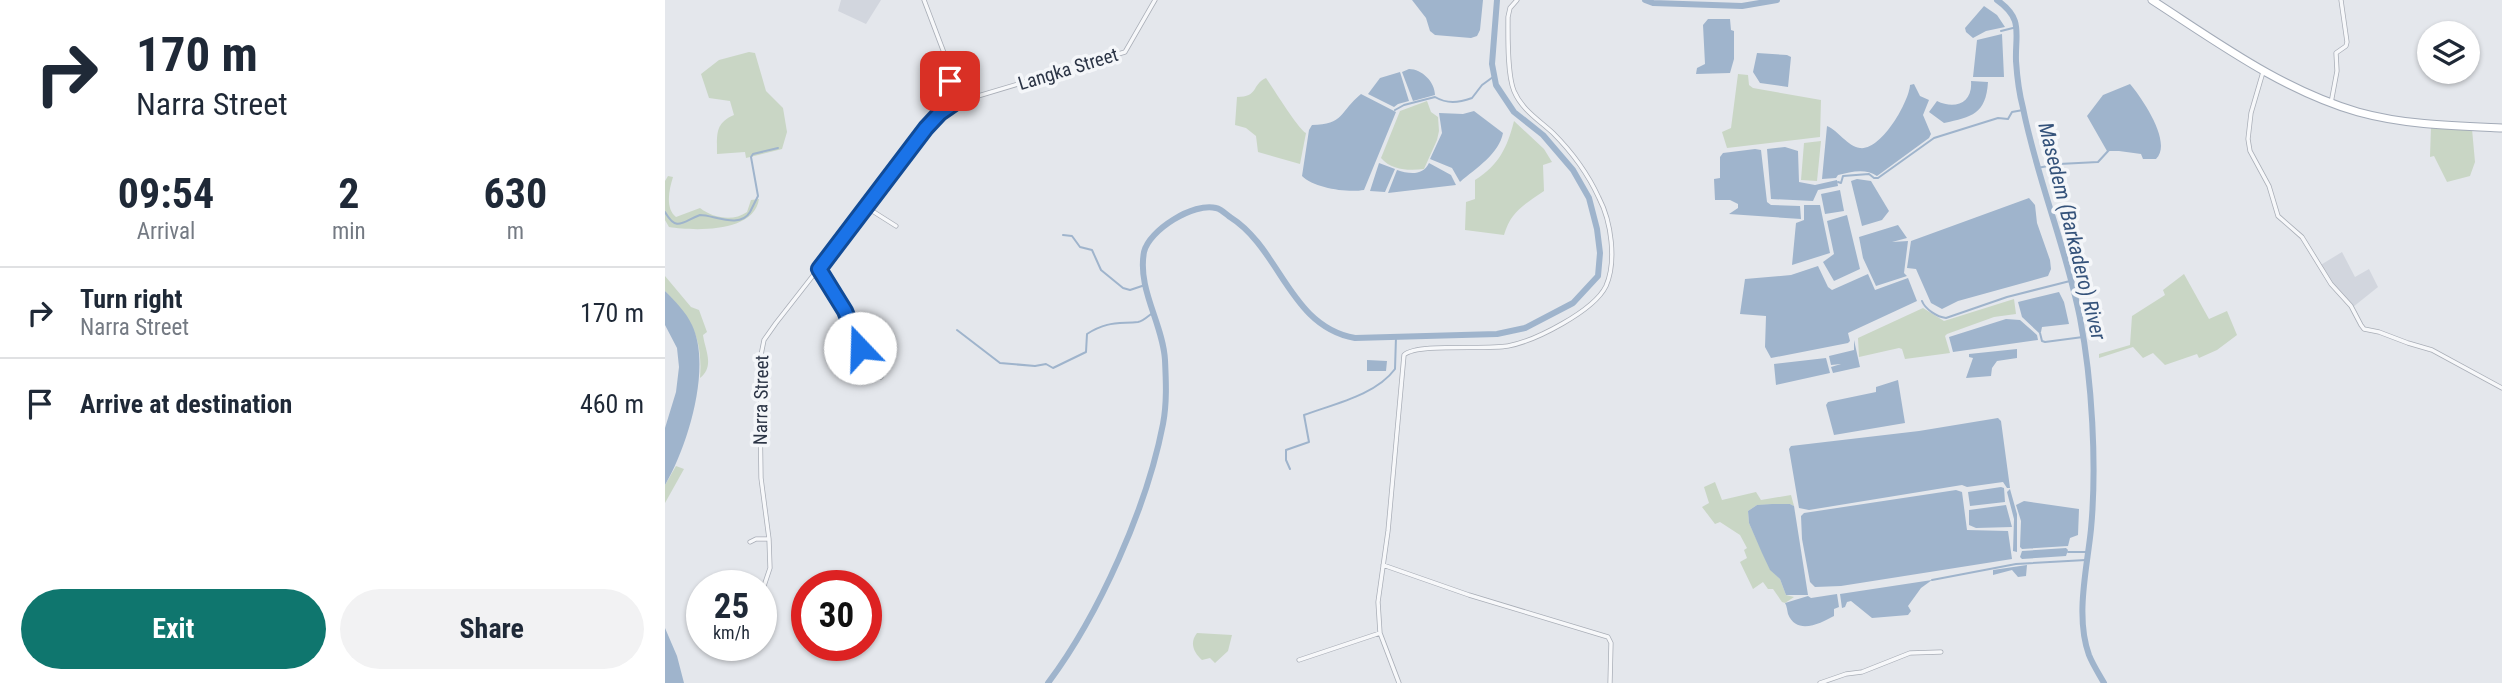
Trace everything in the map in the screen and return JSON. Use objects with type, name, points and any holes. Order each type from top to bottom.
[{"type":"main road","points":[[2152,0],[2193,29],[2263,70],[2331,103],[2360,113],[2399,120],[2502,128]]},
{"type":"street","points":[[924,0],[949,66],[953,104]]},
{"type":"street","name":"Langka Street","points":[[953,104],[1125,52],[1155,0]]},
{"type":"street","points":[[1399,683],[1380,633],[1378,602],[1404,355],[1406,352],[1420,349],[1496,347],[1518,343],[1557,326],[1588,306],[1601,294],[1609,275],[1611,254],[1608,225],[1602,203],[1593,185],[1563,144],[1528,112],[1513,89],[1508,17],[1510,8],[1517,0]]},
{"type":"street","points":[[2331,103],[2337,72],[2336,53],[2347,44],[2341,0]]},
{"type":"street","points":[[2263,70],[2251,113],[2248,143],[2269,186],[2280,218],[2302,237],[2331,284],[2351,306],[2363,328],[2433,350],[2502,387]]},
{"type":"street","name":"Narra Street","points":[[769,570],[769,537],[761,478],[760,408],[764,373],[762,347],[767,335],[926,128],[953,104]]},
{"type":"street","points":[[866,207],[896,226]]},
{"type":"street","points":[[819,269],[845,311],[869,365],[881,377]]},
{"type":"street","points":[[750,542],[769,537]]},
{"type":"street","points":[[1383,565],[1469,595],[1608,637],[1611,643],[1610,683]]},
{"type":"street","points":[[1300,660],[1380,633]]},
{"type":"street","points":[[1820,683],[1846,674],[1862,672],[1910,653],[1941,652]]},
{"type":"shaded area","points":[[841,0],[881,0],[866,24],[838,11]]},
{"type":"shaded area","points":[[2342,252],[2355,277],[2369,269],[2378,287],[2353,307],[2319,266]]},
{"type":"green space","points":[[749,52],[755,53],[766,91],[783,108],[787,132],[782,149],[746,158],[745,152],[717,154],[720,126],[734,115],[730,101],[709,98],[701,74],[719,60]]},
{"type":"green space","points":[[1738,74],[1748,75],[1749,85],[1753,88],[1821,100],[1820,137],[1727,148],[1722,132],[1731,128]]},
{"type":"green space","points":[[1266,78],[1306,133],[1300,164],[1258,152],[1256,136],[1246,128],[1235,125],[1237,97],[1249,95]]},
{"type":"green space","points":[[1427,101],[1431,112],[1438,117],[1439,131],[1424,169],[1406,170],[1385,162],[1381,158],[1400,111]]},
{"type":"green space","points":[[1514,121],[1544,149],[1552,162],[1543,165],[1544,191],[1514,214],[1504,235],[1465,230],[1466,202],[1475,199],[1475,180],[1501,155]]},
{"type":"green space","points":[[2431,127],[2472,129],[2475,162],[2470,176],[2447,182],[2434,156],[2430,157]]},
{"type":"green space","points":[[1821,141],[1817,181],[1801,180],[1804,143]]},
{"type":"green space","points":[[668,176],[673,177],[669,204],[676,217],[700,208],[717,216],[736,217],[747,212],[751,200],[759,199],[755,210],[735,224],[707,229],[669,227],[665,220],[665,181]]},
{"type":"green space","points":[[2184,274],[2209,319],[2227,311],[2237,335],[2217,350],[2199,358],[2197,354],[2165,365],[2153,353],[2143,358],[2133,347],[2099,358],[2099,354],[2130,345],[2132,316],[2165,295],[2163,290]]},
{"type":"green space","points":[[665,276],[691,307],[699,310],[707,332],[703,335],[708,363],[700,378],[700,352],[694,330],[665,291]]},
{"type":"green space","points":[[2014,299],[2016,314],[1994,317],[1947,334],[1945,336],[1950,353],[1905,359],[1902,349],[1899,348],[1859,357],[1858,338],[1923,308],[1944,321]]},
{"type":"green space","points":[[676,466],[684,469],[665,503],[665,485]]},
{"type":"green space","points":[[1715,482],[1722,500],[1756,492],[1761,500],[1791,495],[1794,506],[1757,505],[1748,511],[1749,523],[1770,569],[1780,579],[1786,595],[1794,597],[1785,603],[1763,582],[1753,589],[1740,562],[1747,558],[1744,550],[1747,548],[1740,535],[1720,522],[1715,524],[1702,507],[1709,503],[1704,487]]},
{"type":"green space","points":[[1197,633],[1232,635],[1228,651],[1215,663],[1210,658],[1202,660],[1193,648]]},
{"type":"water","points":[[1412,0],[1483,0],[1480,30],[1477,36],[1471,38],[1435,35]]},
{"type":"water","points":[[1984,6],[1997,15],[2005,27],[1986,31],[1973,38],[1965,28]]},
{"type":"water","points":[[1708,19],[1730,19],[1731,30],[1734,31],[1734,59],[1730,73],[1696,74],[1697,68],[1705,64],[1703,25]]},
{"type":"water","points":[[2002,34],[2004,77],[1973,77],[1977,40]]},
{"type":"water","points":[[1757,53],[1791,57],[1788,87],[1760,83],[1753,72]]},
{"type":"water","points":[[1409,69],[1419,71],[1427,77],[1433,85],[1435,95],[1413,101],[1402,72]]},
{"type":"water","points":[[1400,72],[1409,101],[1394,107],[1368,94],[1380,78]]},
{"type":"water","points":[[1971,81],[1988,82],[1984,101],[1976,112],[1944,123],[1929,112],[1937,101],[1950,105],[1962,103],[1969,95]]},
{"type":"water","points":[[1914,84],[1920,96],[1929,100],[1923,115],[1931,134],[1929,138],[1877,176],[1858,171],[1822,179],[1827,126],[1855,147],[1868,147],[1877,142],[1893,124],[1905,102],[1910,85]]},
{"type":"water","points":[[2130,84],[2142,99],[2158,132],[2161,142],[2156,159],[2143,159],[2141,154],[2107,151],[2087,116],[2103,95]]},
{"type":"water","points":[[1361,94],[1396,112],[1364,190],[1331,189],[1307,180],[1302,176],[1312,125],[1336,120]]},
{"type":"water","points":[[1474,111],[1503,133],[1492,154],[1460,182],[1452,168],[1430,159],[1442,133],[1439,113],[1463,114]]},
{"type":"water","points":[[1785,147],[1798,151],[1799,182],[1815,185],[1837,180],[1838,186],[1818,190],[1813,201],[1771,199],[1767,149]]},
{"type":"water","points":[[1761,150],[1767,202],[1771,205],[1800,206],[1801,219],[1729,214],[1738,208],[1738,204],[1730,200],[1715,200],[1714,179],[1720,178],[1720,157],[1723,153]]},
{"type":"water","points":[[1379,163],[1395,169],[1385,192],[1370,191]]},
{"type":"water","points":[[1429,163],[1451,175],[1456,185],[1388,193],[1397,170],[1419,172]]},
{"type":"water","points":[[1851,181],[1871,181],[1889,211],[1882,220],[1862,226]]},
{"type":"water","points":[[1840,190],[1844,211],[1825,214],[1821,194]]},
{"type":"water","points":[[2029,198],[2035,205],[2037,223],[2050,260],[2051,269],[2048,276],[1958,301],[1942,309],[1931,303],[1916,269],[1907,268],[1911,241]]},
{"type":"water","points":[[1804,205],[1820,205],[1830,253],[1792,265],[1796,223],[1804,220]]},
{"type":"water","points":[[1847,215],[1860,269],[1834,281],[1823,262],[1834,254],[1827,221]]},
{"type":"water","points":[[1898,225],[1907,238],[1892,242],[1908,241],[1904,273],[1907,276],[1876,286],[1863,258],[1859,237]]},
{"type":"water","points":[[1818,266],[1832,290],[1868,274],[1875,290],[1908,278],[1917,301],[1848,333],[1848,343],[1771,358],[1765,347],[1766,316],[1740,314],[1745,279],[1791,275]]},
{"type":"water","points":[[665,291],[692,325],[698,342],[699,362],[695,406],[689,428],[665,485],[665,428],[676,392],[679,367],[677,348],[665,325]]},
{"type":"water","points":[[2059,292],[2069,324],[2042,327],[2039,333],[2022,317],[2018,302]]},
{"type":"water","points":[[2006,319],[2020,320],[2037,335],[2038,340],[1953,352],[1949,337]]},
{"type":"water","points":[[1854,340],[1860,367],[1833,373],[1831,367],[1841,364],[1831,365],[1829,356],[1854,350]]},
{"type":"water","points":[[2017,349],[2017,358],[1997,361],[1991,376],[1966,378],[1973,358],[1969,357],[1969,354]]},
{"type":"water","points":[[1826,358],[1830,373],[1776,385],[1774,364]]},
{"type":"water","points":[[1367,360],[1387,361],[1386,371],[1367,371]]},
{"type":"water","points":[[1898,380],[1905,423],[1834,435],[1826,405],[1828,402],[1876,392],[1876,387]]},
{"type":"water","points":[[1998,418],[2001,421],[2010,488],[2003,482],[1967,487],[1962,485],[1809,510],[1799,508],[1789,449],[1791,446],[1919,431]]},
{"type":"water","points":[[2004,488],[2005,502],[1970,506],[1968,492]]},
{"type":"water","points":[[2010,489],[2017,514],[2017,552],[2013,551],[2014,519],[2007,492]]},
{"type":"water","points":[[1956,490],[1962,492],[1967,530],[2008,531],[2012,559],[1841,586],[1815,587],[1810,582],[1802,539],[1801,516],[1804,513]]},
{"type":"water","points":[[2024,501],[2079,509],[2078,535],[2070,538],[2068,546],[2022,549],[2021,521],[2016,505]]},
{"type":"water","points":[[1757,505],[1794,506],[1808,595],[1786,595],[1780,579],[1770,570],[1749,523],[1748,511]]},
{"type":"water","points":[[2006,505],[2012,527],[1976,528],[1969,525],[1969,510]]},
{"type":"water","points":[[2066,548],[2066,556],[2020,557],[2022,551]]},
{"type":"water","points":[[2027,565],[2026,576],[2018,577],[2012,570],[1993,575],[1993,570]]},
{"type":"water","points":[[1932,580],[1921,588],[1908,606],[1911,611],[1908,615],[1872,618],[1851,601],[1842,608],[1840,594]]},
{"type":"water","points":[[1837,594],[1839,607],[1834,609],[1834,616],[1823,622],[1809,626],[1797,625],[1788,614],[1785,603],[1808,596],[1811,598]]},
{"type":"water","points":[[665,628],[677,656],[684,683],[665,683]]},
{"type":"waterway","name":"Masedem (Barkadero) River","points":[[1048,683],[1067,656],[1103,593],[1133,524],[1156,456],[1165,408],[1165,360],[1160,333],[1147,293],[1143,266],[1144,252],[1148,244],[1163,227],[1196,209],[1220,209],[1247,231],[1262,248],[1300,303],[1315,319],[1333,331],[1355,338],[1497,334],[1525,328],[1573,303],[1598,276],[1600,253],[1589,198],[1573,170],[1543,135],[1514,112],[1496,85],[1492,64],[1497,0]]},
{"type":"waterway","name":"Masedem (Barkadero) River","points":[[1645,0],[1653,3],[1742,6],[1777,0]]},
{"type":"waterway","name":"Masedem (Barkadero) River","points":[[1997,0],[2015,20],[2018,84],[2036,161],[2074,292],[2084,342],[2092,423],[2093,504],[2082,609],[2089,655],[2104,683]]},
{"type":"waterway","points":[[2001,31],[2017,27]]},
{"type":"waterway","points":[[1395,110],[1435,97],[1453,102],[1472,98],[1482,85],[1493,77]]},
{"type":"waterway","points":[[1838,182],[1841,183],[1843,176],[1869,174],[1878,178],[1934,138],[1998,118],[2008,119],[2012,112],[2023,110]]},
{"type":"waterway","points":[[665,212],[677,224],[700,215],[726,220],[746,217],[758,196],[751,157],[753,154],[778,148]]},
{"type":"waterway","points":[[2037,168],[2098,162],[2109,150]]},
{"type":"waterway","points":[[1063,235],[1072,236],[1080,247],[1092,250],[1101,270],[1123,288],[1130,290],[1145,285]]},
{"type":"waterway","points":[[1922,301],[1932,312],[1946,318],[2007,297],[2070,281]]},
{"type":"waterway","points":[[957,330],[1000,363],[1035,366],[1046,364],[1053,368],[1086,352],[1087,334],[1094,330],[1112,324],[1140,321],[1154,312]]},
{"type":"waterway","points":[[2040,333],[2042,341],[2045,342],[2083,337]]},
{"type":"waterway","points":[[1290,469],[1286,450],[1309,442],[1304,415],[1354,398],[1387,378],[1395,369],[1396,337]]},
{"type":"waterway","points":[[2068,552],[2088,552]]},
{"type":"waterway","points":[[1932,580],[2016,564],[2086,560]]},
{"type":"route","points":[[860,348],[845,311],[819,269],[926,128],[953,104],[950,81]]}]
